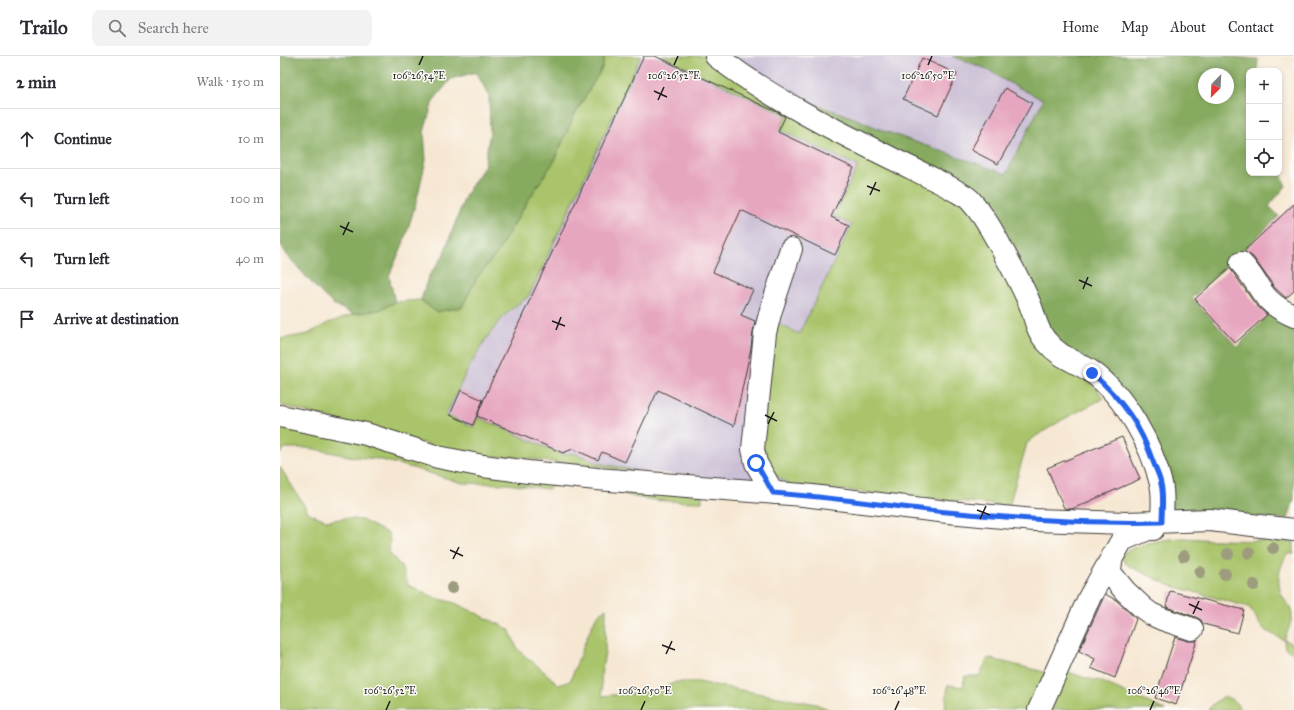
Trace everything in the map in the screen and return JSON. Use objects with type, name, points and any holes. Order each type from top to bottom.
[{"type":"street","points":[[716,56],[740,75],[764,90],[860,142],[967,197],[982,214],[1019,278],[1030,304],[1035,322],[1045,341],[1057,353],[1092,373],[1111,390],[1139,428],[1150,452],[1162,485],[1162,522]]},
{"type":"street","points":[[773,493],[756,463],[753,449],[765,333],[773,303],[791,249]]},
{"type":"street","points":[[1241,263],[1272,304],[1281,311],[1294,316]]},
{"type":"street","points":[[280,416],[366,434],[438,457],[483,466],[597,479],[803,495],[948,512],[1035,520],[1126,523],[1210,520],[1294,530]]},
{"type":"street","points":[[1039,710],[1089,598],[1122,540],[1148,529],[1204,527],[1294,535]]},
{"type":"street","points":[[1112,556],[1110,569],[1111,574],[1125,591],[1143,608],[1162,619],[1192,629]]},
{"type":"shaded area","points":[[641,56],[661,56],[787,115],[780,130],[858,166],[834,215],[852,225],[799,334],[773,321],[790,485],[637,471],[598,463],[574,453],[562,455],[478,417],[474,428],[446,415],[476,354],[493,329],[506,314],[529,296]]},
{"type":"shaded area","points":[[726,56],[952,56],[987,69],[1004,80],[1043,100],[1007,174],[886,132],[826,107],[801,101]]},
{"type":"green space","points":[[280,56],[605,56],[602,68],[574,116],[554,161],[527,202],[497,253],[477,278],[462,307],[436,312],[421,300],[428,277],[443,256],[466,194],[484,167],[490,132],[489,96],[476,72],[451,79],[433,101],[424,132],[426,160],[416,203],[403,244],[389,276],[395,302],[379,310],[354,314],[334,305],[317,289],[287,255],[280,243]]},
{"type":"green space","points":[[605,56],[641,56],[529,296],[514,307],[495,326],[479,350],[446,415],[473,427],[478,417],[562,455],[574,453],[598,463],[637,471],[585,464],[549,462],[519,457],[491,457],[449,450],[280,405],[280,339],[308,334],[328,323],[354,314],[379,310],[395,302],[421,300],[436,312],[462,307],[477,278],[497,253],[527,202],[554,161],[574,116],[602,68]]},
{"type":"green space","points":[[661,56],[710,56],[962,200],[1104,398],[1062,420],[1027,443],[1009,506],[790,485],[776,475],[766,464],[761,451],[773,321],[799,334],[852,225],[834,216],[858,166],[780,130],[787,115]]},
{"type":"green space","points":[[952,56],[1228,56],[1258,59],[1257,68],[1246,68],[1246,176],[1282,176],[1286,186],[1269,206],[1279,216],[1192,298],[1237,347],[1272,311],[1294,322],[1294,499],[1288,519],[1170,513],[1144,424],[1060,349],[990,215],[801,101],[841,113],[888,132],[1006,174],[1043,100],[1004,80],[987,69]]},
{"type":"green space","points":[[280,426],[559,483],[548,489],[507,484],[462,483],[378,459],[354,457],[309,448],[285,448],[280,454]]},
{"type":"green space","points":[[280,467],[309,513],[328,521],[344,518],[362,520],[389,534],[389,553],[401,566],[408,585],[436,598],[455,603],[509,629],[517,648],[559,685],[570,681],[596,617],[606,608],[605,652],[601,675],[602,696],[646,692],[660,689],[676,682],[698,682],[816,704],[830,710],[280,710]]},
{"type":"green space","points":[[608,486],[702,495],[702,502],[666,501],[629,496]]},
{"type":"green space","points":[[1180,538],[1294,542],[1294,554],[1287,554],[1279,576],[1281,593],[1292,613],[1290,625],[1284,640],[1271,634],[1262,627],[1248,607],[1169,585],[1129,566],[1123,561],[1122,554],[1136,547],[1158,541]]},
{"type":"green space","points":[[1284,640],[1294,644],[1294,654],[1285,648]]},
{"type":"green space","points":[[988,658],[1048,673],[1031,710],[945,710],[948,685],[963,687],[965,676],[979,676]]},
{"type":"green space","points":[[1060,673],[1072,673],[1085,678],[1100,681],[1165,710],[1044,710]]},
{"type":"green space","points":[[1224,697],[1234,701],[1240,710],[1208,710],[1215,702]]},
{"type":"building","points":[[644,56],[655,56],[779,113],[785,117],[778,132],[854,168],[831,217],[849,225],[835,255],[741,210],[713,272],[753,290],[741,315],[755,321],[751,348],[734,426],[658,390],[625,462],[602,452],[598,460],[573,449],[563,453],[477,416],[490,385]]},
{"type":"building","points":[[922,58],[957,74],[938,115],[903,99]]},
{"type":"building","points":[[1005,88],[1032,103],[998,164],[971,150]]},
{"type":"building","points":[[1294,204],[1294,291],[1286,298],[1275,288],[1253,257],[1244,251]]},
{"type":"building","points":[[1230,268],[1255,304],[1267,315],[1235,343],[1195,299]]},
{"type":"building","points":[[461,390],[483,400],[473,425],[450,415]]},
{"type":"building","points":[[1122,437],[1140,479],[1072,509],[1064,508],[1047,468]]},
{"type":"building","points":[[1170,591],[1244,610],[1238,633],[1203,624],[1201,620],[1196,617],[1166,607]]},
{"type":"building","points":[[1105,594],[1116,600],[1136,619],[1115,678],[1091,668],[1095,659],[1079,651]]},
{"type":"building","points":[[1175,637],[1188,641],[1197,640],[1176,705],[1155,698]]},
{"type":"route","points":[[756,463],[773,493],[1035,520],[1126,523],[1162,522],[1162,485],[1150,452],[1139,428],[1111,390],[1092,373]]}]
